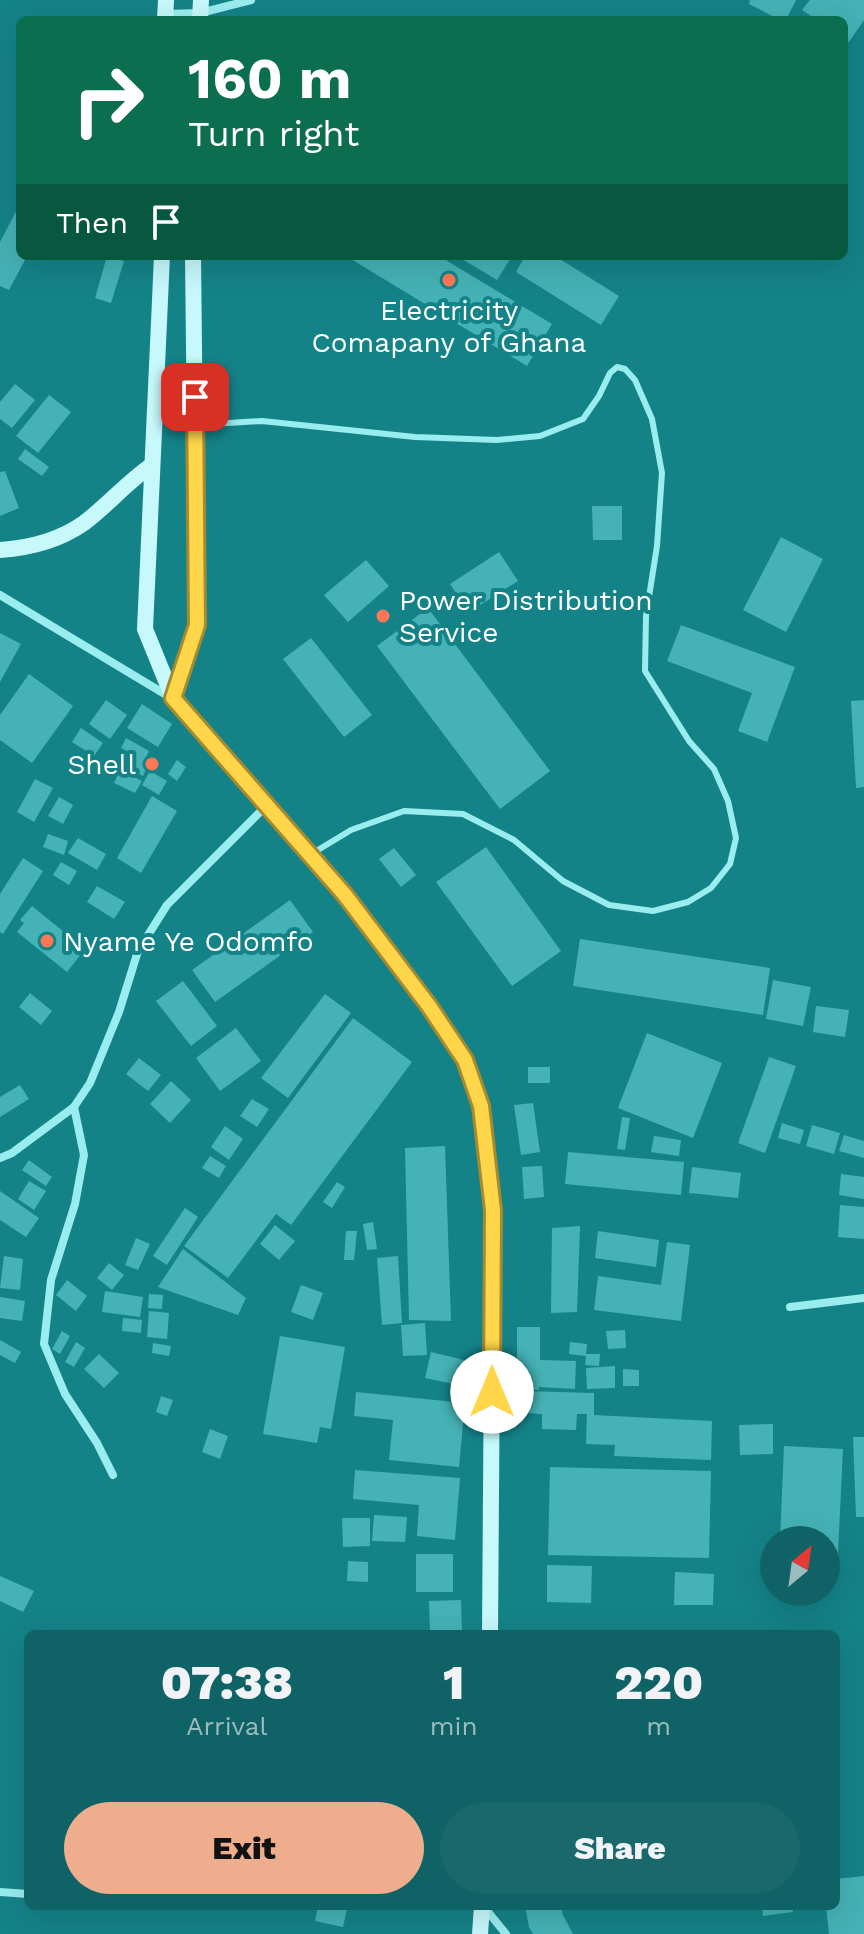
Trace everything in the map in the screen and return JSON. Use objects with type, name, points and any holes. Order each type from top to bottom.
[{"type":"street","points":[[166,11],[200,11],[251,0]]},
{"type":"street","points":[[162,260],[145,629],[173,698]]},
{"type":"street","points":[[173,698],[197,625],[193,260]]},
{"type":"street","points":[[0,550],[19,549],[69,532],[152,465]]},
{"type":"street","points":[[0,595],[173,698],[345,895],[465,1060],[481,1106],[493,1210],[490,1630]]},
{"type":"street","points":[[0,1158],[12,1153],[74,1107],[96,1069],[119,1012],[138,951],[167,905],[266,806]]},
{"type":"street","points":[[74,1107],[84,1155],[75,1204],[51,1280],[44,1344],[65,1394],[97,1443],[113,1475]]},
{"type":"street","points":[[790,1307],[864,1298]]},
{"type":"street","points":[[0,1892],[24,1894]]},
{"type":"street","points":[[480,1934],[483,1910]]},
{"type":"street","points":[[486,1910],[506,1934]]},
{"type":"lane","points":[[195,426],[262,421],[415,437],[497,440],[540,436],[583,419],[610,373],[617,367],[625,369],[635,380],[652,419],[662,473],[657,546],[646,616],[645,671],[689,741],[714,769],[728,801],[736,838],[730,864],[711,888],[688,902],[653,911],[609,905],[563,881],[514,840],[463,814],[404,811],[351,830],[309,855]]},
{"type":"building","points":[[750,0],[796,0],[788,16],[772,16],[749,4]]},
{"type":"building","points":[[810,0],[864,0],[864,20],[849,42],[848,16],[811,16],[802,10]]},
{"type":"building","points":[[16,212],[16,260],[25,260],[9,290],[0,286],[0,242]]},
{"type":"building","points":[[106,260],[124,261],[111,303],[95,298]]},
{"type":"building","points":[[353,260],[446,260],[552,324],[527,366]]},
{"type":"building","points":[[464,260],[510,260],[497,280]]},
{"type":"building","points":[[523,260],[561,260],[619,296],[601,325],[516,272]]},
{"type":"building","points":[[15,384],[35,400],[12,428],[0,419],[0,402]]},
{"type":"building","points":[[49,395],[71,412],[38,453],[16,436]]},
{"type":"building","points":[[25,449],[49,467],[42,476],[18,459]]},
{"type":"building","points":[[5,471],[19,508],[0,516],[0,472]]},
{"type":"building","points":[[592,506],[622,506],[622,540],[593,540]]},
{"type":"building","points":[[781,537],[823,559],[786,632],[743,610]]},
{"type":"building","points":[[499,552],[518,581],[469,612],[450,584]]},
{"type":"building","points":[[366,560],[389,586],[348,622],[324,595]]},
{"type":"building","points":[[428,608],[550,771],[500,809],[377,646]]},
{"type":"building","points":[[681,625],[795,667],[767,742],[738,731],[752,693],[667,661]]},
{"type":"building","points":[[0,633],[21,644],[0,682]]},
{"type":"building","points":[[311,638],[372,715],[344,737],[283,659]]},
{"type":"building","points":[[29,674],[73,706],[32,763],[0,740],[0,715]]},
{"type":"building","points":[[106,700],[127,715],[110,739],[89,724]]},
{"type":"building","points":[[864,700],[864,787],[856,788],[851,701]]},
{"type":"building","points":[[142,704],[172,724],[158,747],[127,728]]},
{"type":"building","points":[[81,728],[103,743],[94,756],[72,742]]},
{"type":"building","points":[[126,738],[149,751],[144,761],[149,764],[143,776],[122,765],[129,752],[121,748]]},
{"type":"building","points":[[177,760],[186,767],[177,781],[168,774]]},
{"type":"building","points":[[120,770],[142,781],[135,793],[114,783]]},
{"type":"building","points":[[150,771],[167,781],[159,795],[142,785]]},
{"type":"building","points":[[35,779],[53,788],[34,822],[17,812]]},
{"type":"building","points":[[152,796],[177,811],[141,873],[117,858]]},
{"type":"building","points":[[59,797],[73,805],[63,824],[48,816]]},
{"type":"building","points":[[48,834],[68,841],[64,855],[43,847]]},
{"type":"building","points":[[78,838],[106,854],[97,870],[68,853]]},
{"type":"building","points":[[486,847],[561,951],[512,986],[436,882]]},
{"type":"building","points":[[394,848],[416,875],[401,887],[379,859]]},
{"type":"building","points":[[23,858],[43,871],[3,934],[0,932],[0,894]]},
{"type":"building","points":[[61,862],[77,871],[69,885],[53,875]]},
{"type":"building","points":[[97,886],[125,902],[114,919],[87,902]]},
{"type":"building","points":[[290,900],[313,932],[215,1002],[192,970]]},
{"type":"building","points":[[32,906],[85,949],[67,972],[17,932],[24,923],[20,920]]},
{"type":"building","points":[[580,939],[770,968],[763,1015],[573,986]]},
{"type":"building","points":[[773,980],[811,987],[803,1026],[766,1019]]},
{"type":"building","points":[[183,981],[217,1026],[191,1046],[156,1001]]},
{"type":"building","points":[[30,993],[52,1011],[41,1025],[19,1007]]},
{"type":"building","points":[[325,994],[351,1013],[288,1098],[261,1078]]},
{"type":"building","points":[[816,1006],[849,1010],[845,1037],[813,1032]]},
{"type":"building","points":[[353,1018],[412,1062],[291,1225],[276,1214],[228,1278],[184,1246]]},
{"type":"building","points":[[236,1028],[261,1061],[220,1091],[196,1058]]},
{"type":"building","points":[[647,1033],[722,1063],[693,1138],[618,1108]]},
{"type":"building","points":[[769,1057],[796,1066],[765,1153],[738,1143]]},
{"type":"building","points":[[139,1058],[161,1075],[148,1091],[126,1074]]},
{"type":"building","points":[[528,1067],[550,1067],[550,1083],[528,1083]]},
{"type":"building","points":[[171,1081],[191,1100],[170,1123],[150,1104]]},
{"type":"building","points":[[20,1085],[29,1099],[0,1117],[0,1097]]},
{"type":"building","points":[[252,1099],[269,1109],[257,1127],[240,1116]]},
{"type":"building","points":[[533,1103],[540,1152],[521,1155],[514,1105]]},
{"type":"building","points":[[622,1117],[630,1118],[625,1150],[617,1149]]},
{"type":"building","points":[[782,1123],[804,1130],[800,1144],[778,1138]]},
{"type":"building","points":[[812,1125],[840,1133],[834,1154],[806,1146]]},
{"type":"building","points":[[225,1126],[243,1139],[229,1160],[211,1147]]},
{"type":"building","points":[[844,1135],[864,1141],[864,1158],[839,1151]]},
{"type":"building","points":[[654,1136],[681,1140],[679,1156],[651,1152]]},
{"type":"building","points":[[445,1146],[451,1321],[409,1320],[405,1148]]},
{"type":"building","points":[[568,1152],[684,1162],[681,1195],[565,1184]]},
{"type":"building","points":[[210,1156],[226,1166],[219,1178],[202,1168]]},
{"type":"building","points":[[29,1160],[52,1177],[46,1186],[22,1170]]},
{"type":"building","points":[[542,1166],[544,1197],[524,1199],[522,1167]]},
{"type":"building","points":[[692,1167],[741,1173],[738,1198],[689,1193]]},
{"type":"building","points":[[841,1174],[864,1177],[864,1199],[839,1195]]},
{"type":"building","points":[[29,1181],[46,1191],[34,1210],[18,1199]]},
{"type":"building","points":[[337,1182],[345,1187],[332,1208],[323,1202]]},
{"type":"building","points":[[0,1191],[39,1218],[26,1237],[0,1220]]},
{"type":"building","points":[[840,1205],[864,1207],[864,1239],[838,1237]]},
{"type":"building","points":[[185,1208],[198,1217],[167,1265],[153,1256]]},
{"type":"building","points":[[373,1222],[377,1249],[367,1250],[363,1224]]},
{"type":"building","points":[[275,1225],[295,1241],[279,1260],[260,1244]]},
{"type":"building","points":[[580,1226],[577,1312],[551,1313],[552,1228]]},
{"type":"building","points":[[346,1231],[357,1231],[354,1260],[344,1260]]},
{"type":"building","points":[[598,1231],[659,1240],[656,1267],[595,1258]]},
{"type":"building","points":[[136,1238],[150,1244],[138,1270],[125,1265]]},
{"type":"building","points":[[667,1242],[690,1245],[681,1321],[594,1310],[598,1276],[661,1285]]},
{"type":"building","points":[[183,1249],[246,1298],[238,1315],[158,1287]]},
{"type":"building","points":[[4,1256],[23,1259],[20,1290],[0,1288]]},
{"type":"building","points":[[398,1256],[402,1323],[382,1325],[377,1258]]},
{"type":"building","points":[[109,1263],[124,1275],[112,1290],[97,1278]]},
{"type":"building","points":[[67,1280],[87,1296],[76,1311],[56,1295]]},
{"type":"building","points":[[301,1285],[323,1293],[313,1320],[291,1312]]},
{"type":"building","points":[[105,1291],[143,1297],[140,1317],[102,1312]]},
{"type":"building","points":[[149,1294],[163,1295],[162,1309],[148,1308]]},
{"type":"building","points":[[0,1297],[25,1301],[22,1321],[0,1318]]},
{"type":"building","points":[[149,1311],[169,1313],[167,1339],[147,1337]]},
{"type":"building","points":[[123,1318],[142,1320],[141,1333],[122,1331]]},
{"type":"building","points":[[425,1323],[427,1355],[403,1356],[401,1325]]},
{"type":"building","points":[[517,1327],[540,1327],[540,1360],[576,1361],[575,1389],[517,1389]]},
{"type":"building","points":[[625,1330],[626,1348],[608,1349],[606,1331]]},
{"type":"building","points":[[62,1331],[70,1336],[60,1354],[52,1349]]},
{"type":"building","points":[[280,1336],[345,1347],[331,1429],[320,1427],[317,1443],[263,1434]]},
{"type":"building","points":[[0,1340],[21,1352],[15,1363],[0,1355]]},
{"type":"building","points":[[76,1342],[85,1348],[74,1367],[65,1362]]},
{"type":"building","points":[[570,1342],[587,1344],[586,1354],[600,1354],[599,1366],[585,1365],[586,1356],[569,1354]]},
{"type":"building","points":[[153,1343],[171,1346],[169,1356],[152,1353]]},
{"type":"building","points":[[431,1352],[468,1361],[463,1386],[425,1378]]},
{"type":"building","points":[[99,1354],[119,1373],[104,1388],[84,1369]]},
{"type":"building","points":[[615,1366],[615,1388],[587,1389],[586,1368]]},
{"type":"building","points":[[623,1369],[639,1370],[639,1386],[623,1386]]},
{"type":"building","points":[[524,1391],[594,1393],[594,1415],[712,1421],[711,1460],[614,1456],[615,1445],[586,1444],[587,1414],[577,1414],[576,1430],[542,1429],[542,1414],[524,1413]]},
{"type":"building","points":[[356,1392],[465,1403],[459,1467],[389,1460],[393,1420],[354,1416]]},
{"type":"building","points":[[161,1396],[173,1400],[167,1416],[156,1412]]},
{"type":"building","points":[[773,1424],[773,1454],[740,1455],[739,1425]]},
{"type":"building","points":[[210,1429],[228,1436],[220,1459],[202,1452]]},
{"type":"building","points":[[853,1437],[864,1437],[864,1517],[856,1517]]},
{"type":"building","points":[[784,1446],[843,1449],[839,1526],[781,1526]]},
{"type":"building","points":[[550,1467],[711,1471],[709,1558],[548,1555]]},
{"type":"building","points":[[355,1470],[460,1478],[455,1540],[417,1536],[419,1505],[353,1499]]},
{"type":"building","points":[[374,1515],[407,1517],[405,1542],[372,1541]]},
{"type":"building","points":[[342,1518],[370,1518],[370,1546],[343,1547]]},
{"type":"building","points":[[416,1554],[453,1554],[453,1592],[416,1592]]},
{"type":"building","points":[[348,1561],[368,1562],[368,1582],[347,1581]]},
{"type":"building","points":[[547,1565],[592,1566],[591,1603],[547,1602]]},
{"type":"building","points":[[675,1572],[714,1574],[713,1605],[674,1605]]},
{"type":"building","points":[[0,1576],[34,1591],[23,1612],[0,1601]]},
{"type":"building","points":[[461,1600],[462,1630],[430,1630],[429,1601]]},
{"type":"building","points":[[864,1876],[864,1934],[829,1934],[826,1910],[840,1910],[840,1879]]},
{"type":"building","points":[[317,1910],[347,1910],[343,1927],[315,1921]]},
{"type":"building","points":[[526,1910],[562,1910],[573,1934],[533,1934]]},
{"type":"building","points":[[762,1910],[793,1910],[793,1912],[763,1916]]},
{"type":"place","name":"Electricity Comapany of Ghana","points":[[449,280]]},
{"type":"place","name":"Power Distribution Service","points":[[383,616]]},
{"type":"place","name":"Shell","points":[[152,764]]},
{"type":"place","name":"Nyame Ye Odomfo","points":[[47,941]]},
{"type":"route","points":[[195,397],[197,625],[173,698],[345,895],[429,1006],[465,1060],[481,1106],[493,1210],[492,1392]]}]
